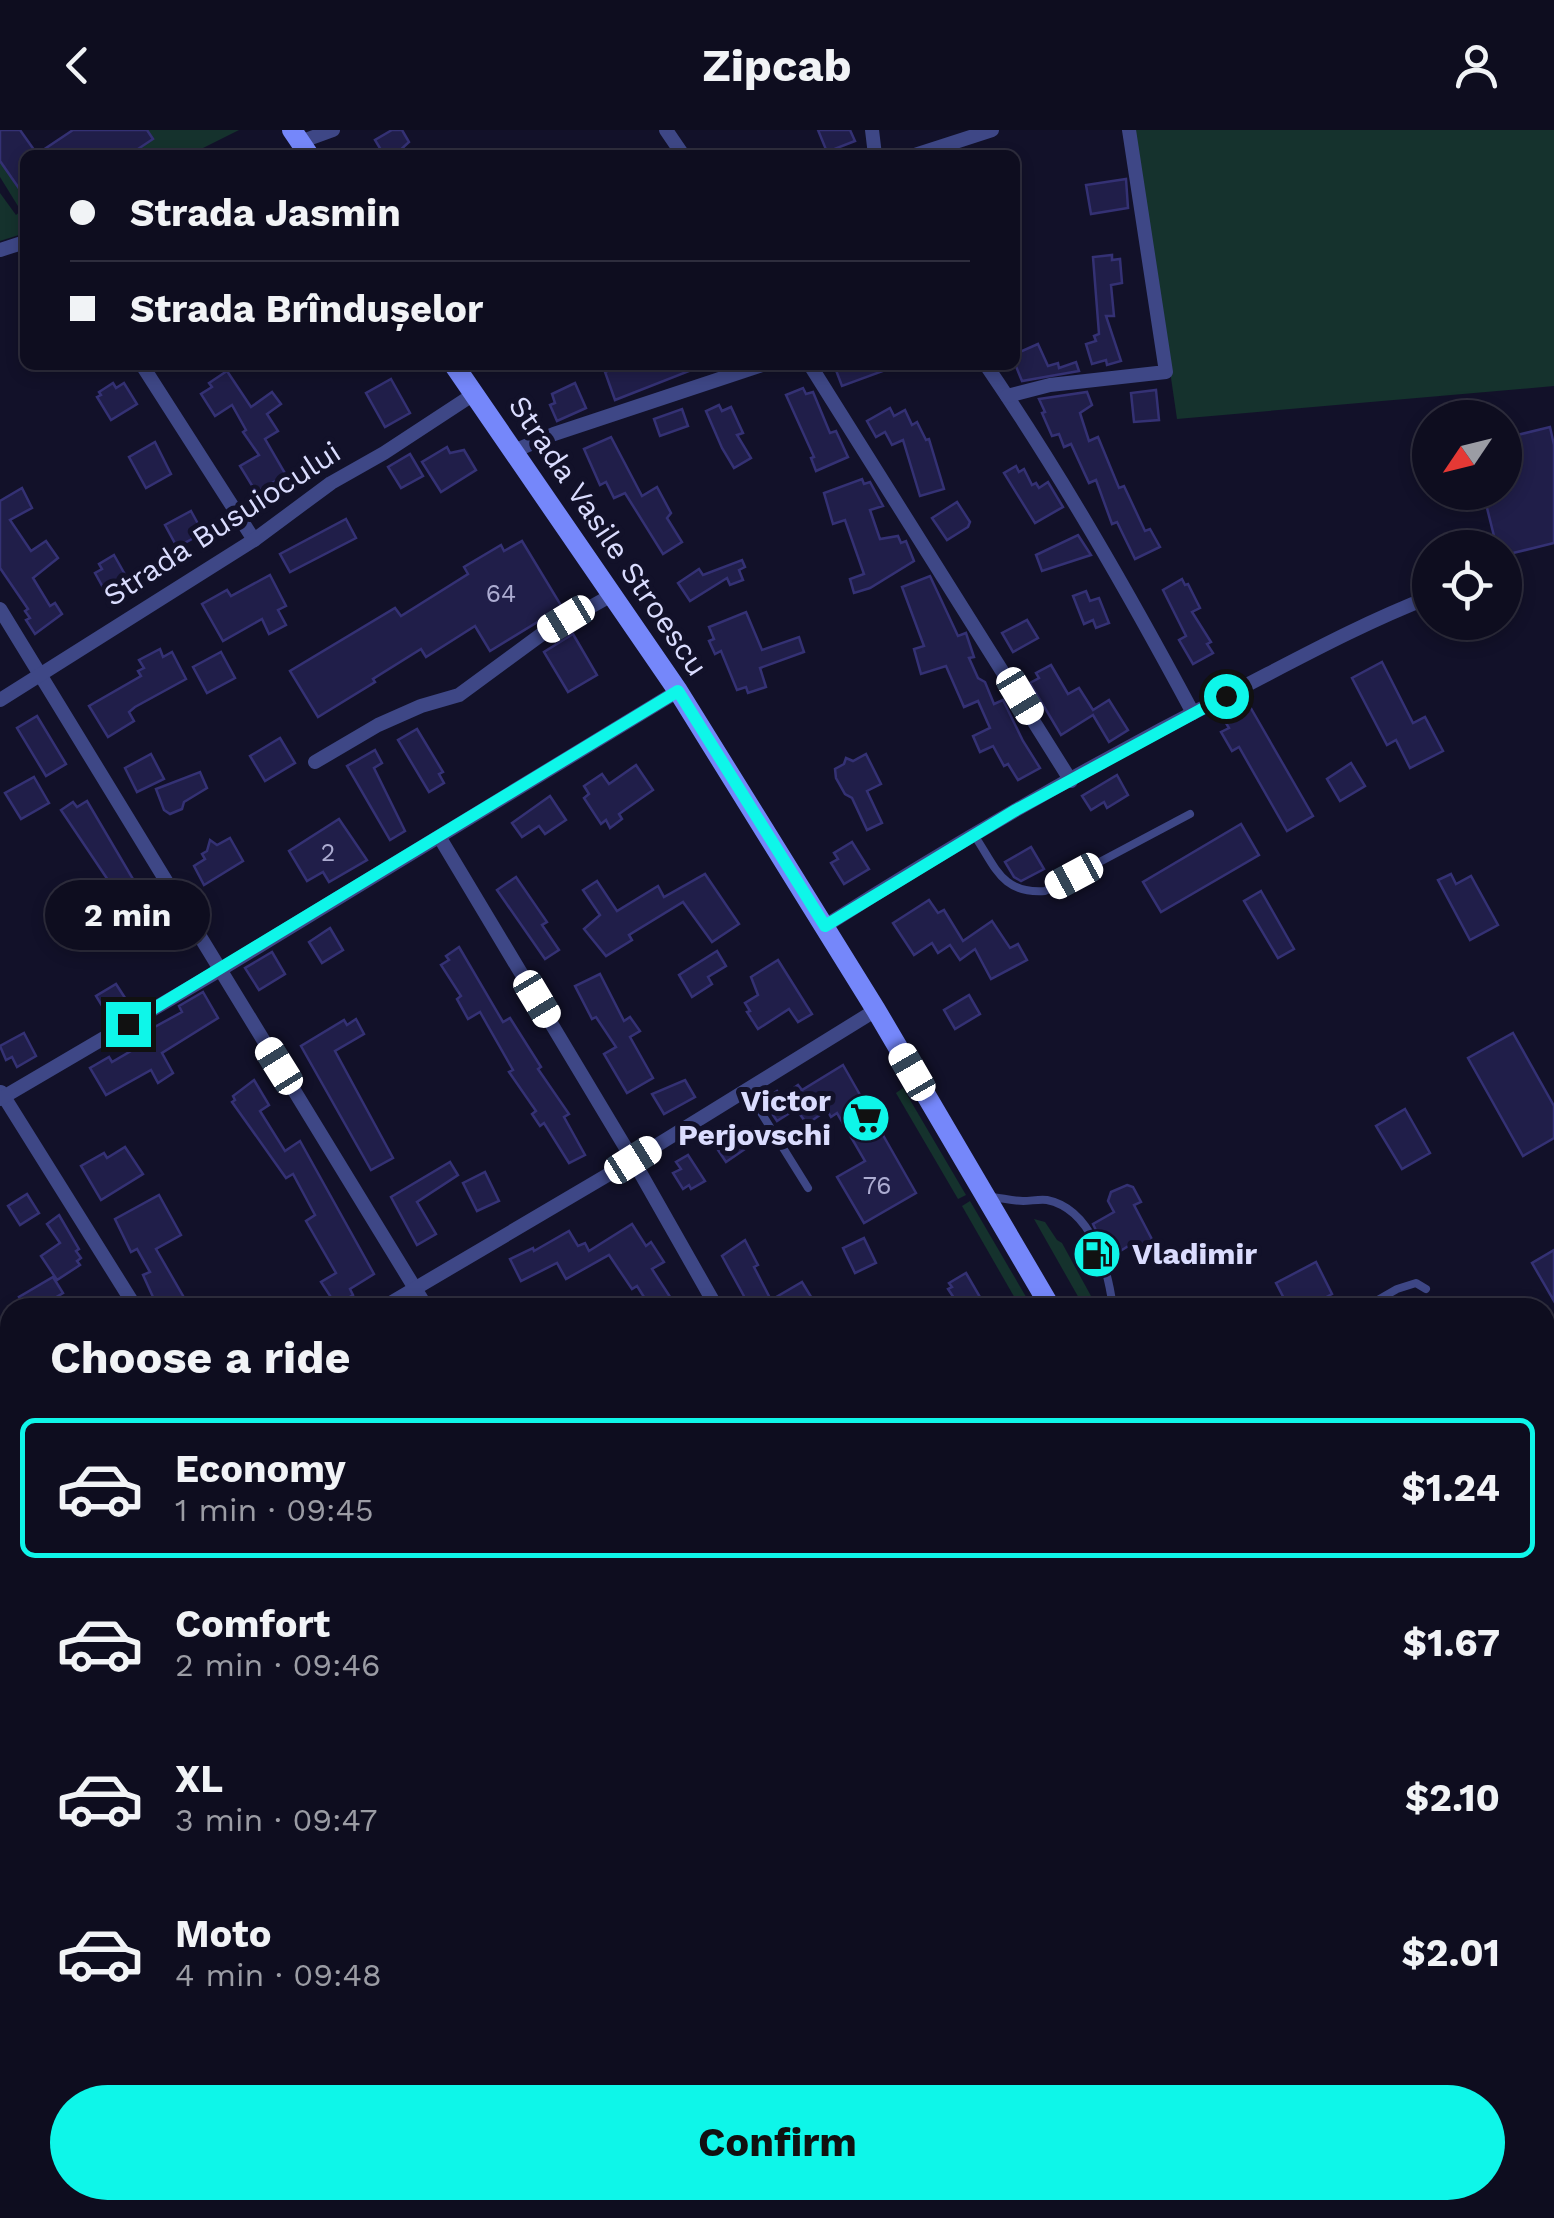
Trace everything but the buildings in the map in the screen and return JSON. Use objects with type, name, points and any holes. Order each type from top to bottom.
[{"type":"main road","name":"Strada Vasile Stroescu","points":[[457,370],[678,691],[876,1010],[1045,1298]]},
{"type":"street","points":[[300,142],[333,130]]},
{"type":"street","points":[[930,150],[992,130]]},
{"type":"street","points":[[1007,396],[1050,385],[1166,372],[1129,130]]},
{"type":"street","points":[[145,370],[254,540]]},
{"type":"street","points":[[514,451],[747,370]]},
{"type":"street","points":[[813,370],[1071,780]]},
{"type":"street","points":[[989,370],[1139,612],[1193,712]]},
{"type":"street","name":"Strada Busuiocului","points":[[0,700],[254,540],[331,482],[384,453],[474,394]]},
{"type":"street","points":[[315,762],[378,725],[459,695],[542,634],[612,595]]},
{"type":"street","points":[[825,926],[974,835],[1193,712],[1371,620],[1412,605]]},
{"type":"street","points":[[0,609],[421,1298]]},
{"type":"street","points":[[130,1298],[1,1095],[220,970],[678,691]]},
{"type":"street","points":[[440,838],[633,1160],[710,1298]]},
{"type":"street","points":[[400,1298],[876,1010]]},
{"type":"lane","points":[[974,835],[1007,885],[1024,892],[1045,891],[1190,814]]},
{"type":"lane","points":[[747,1090],[808,1188]]},
{"type":"lane","points":[[986,1196],[1022,1202],[1043,1199],[1078,1216],[1109,1276],[1112,1298]]},
{"type":"lane","points":[[1384,1298],[1416,1283],[1426,1289]]},
{"type":"green space","points":[[147,130],[239,130],[199,150],[136,150],[153,139]]},
{"type":"green space","points":[[1135,130],[1554,130],[1554,386],[1177,419]]},
{"type":"green space","points":[[0,161],[20,190],[20,209],[0,177]]},
{"type":"green space","points":[[0,193],[16,215],[20,212],[20,235],[0,241]]},
{"type":"green space","points":[[903,1088],[966,1195],[958,1199],[896,1093]]},
{"type":"green space","points":[[970,1201],[1027,1298],[1015,1298],[962,1206]]},
{"type":"green space","points":[[1034,1219],[1045,1222],[1062,1243],[1092,1298],[1079,1298]]},
{"type":"place","name":"Victor Perjovschi","points":[[866,1118]]},
{"type":"place","name":"Vladimir","points":[[1097,1254]]},
{"type":"route","points":[[128,1024],[678,691],[825,926],[1016,810],[1226,696]]}]
